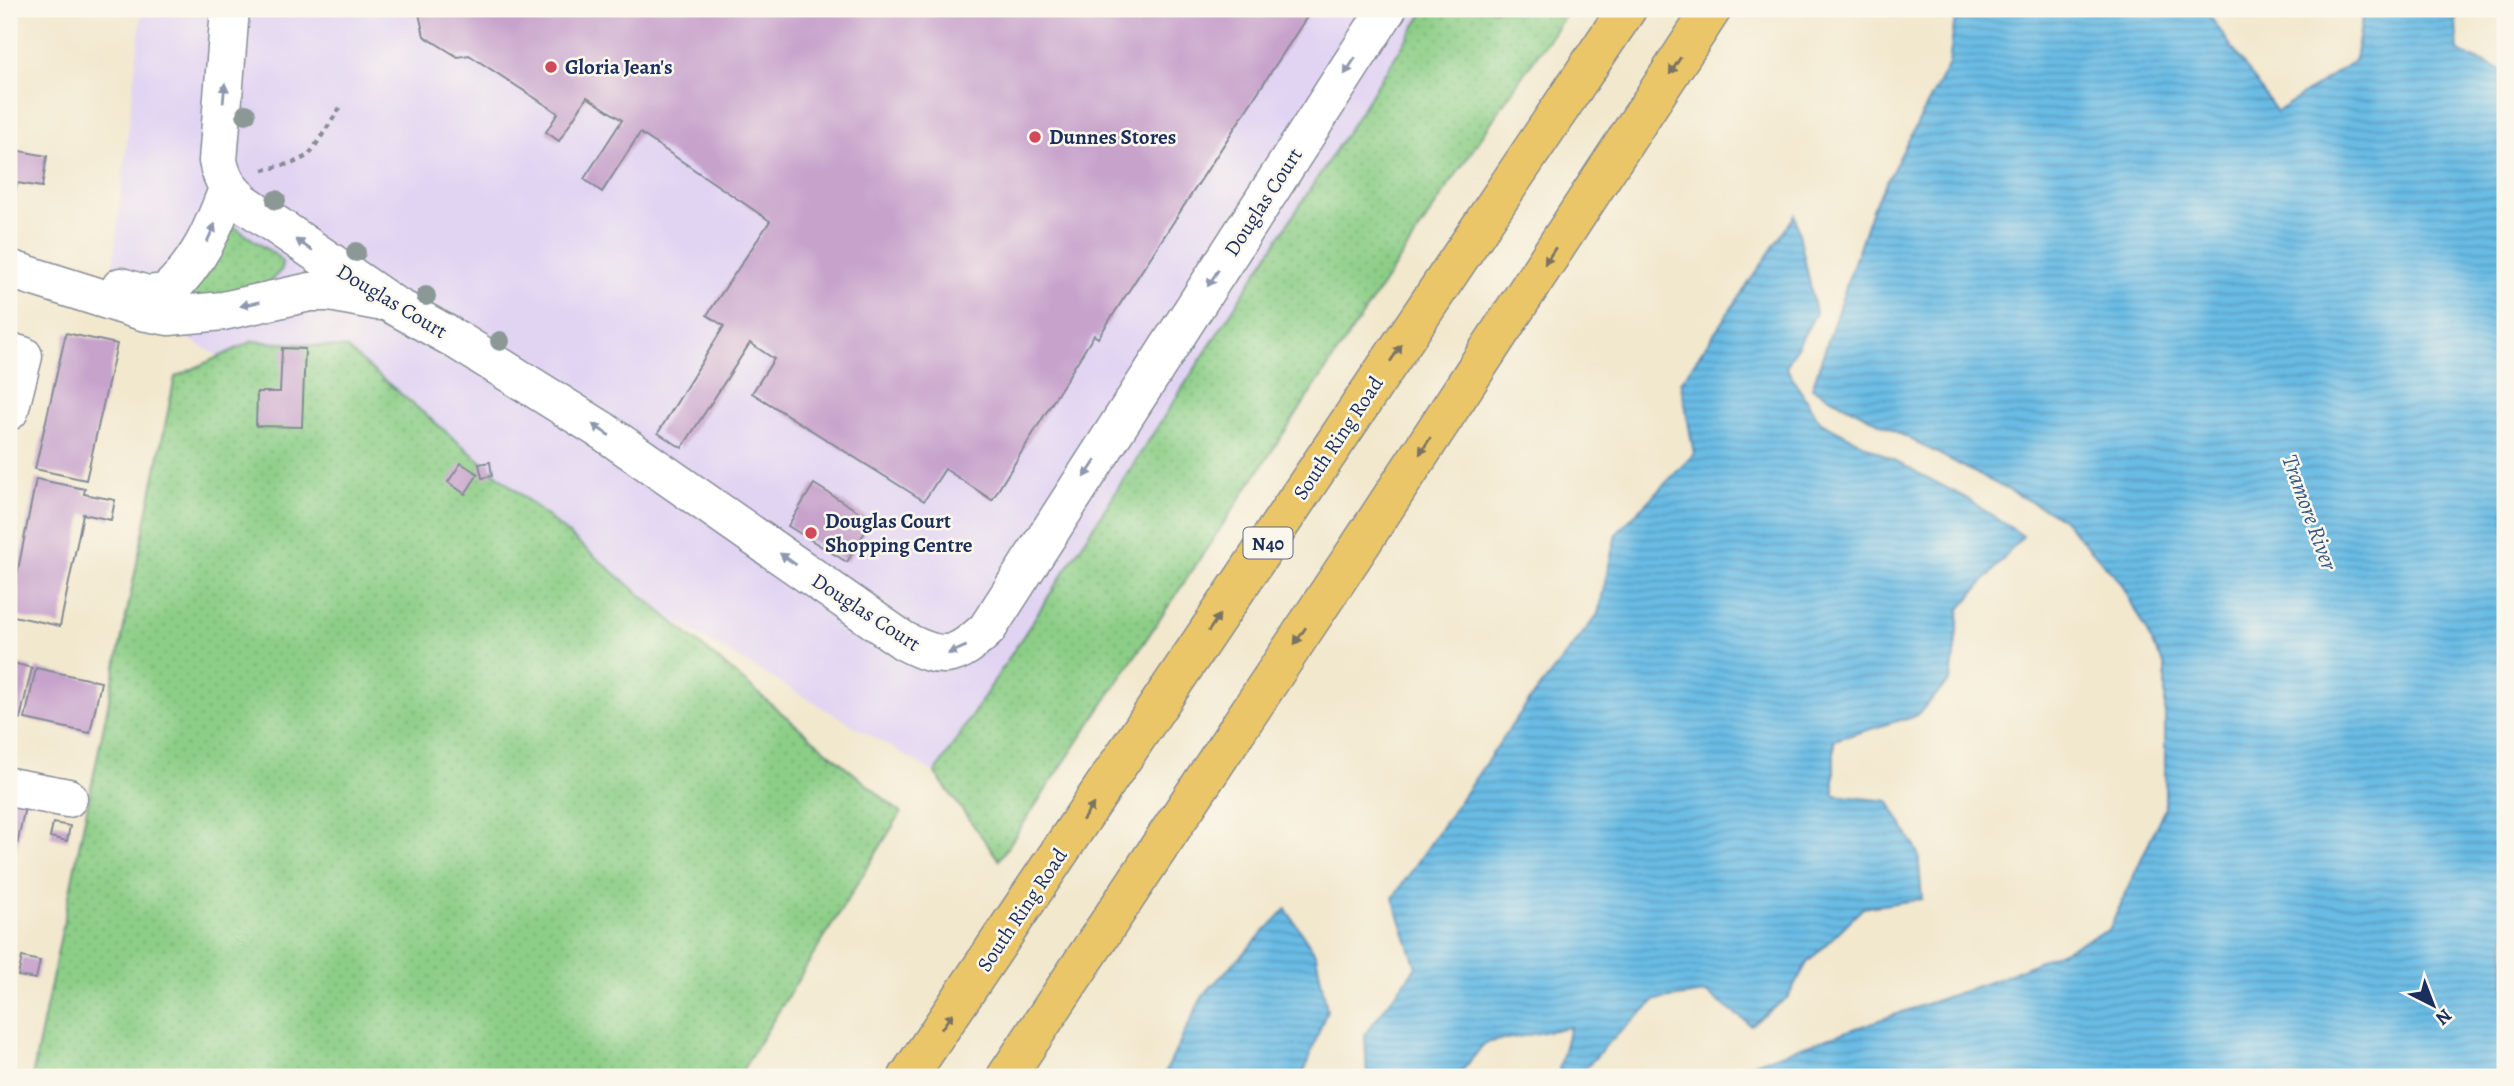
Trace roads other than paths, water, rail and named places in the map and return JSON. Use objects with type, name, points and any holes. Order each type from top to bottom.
[{"type":"highway","name":"South Ring Road","points":[[908,1077],[1627,9]]},
{"type":"highway","points":[[1006,1077],[1357,550],[1712,9]]},
{"type":"street","points":[[9,253],[147,295],[166,293],[197,259],[209,238],[223,175],[230,9]]},
{"type":"street","name":"Douglas Court","points":[[223,175],[244,203],[390,303],[455,339],[603,430],[904,641],[932,654],[947,655],[958,652],[987,629],[1387,9]]},
{"type":"street","points":[[9,269],[142,311],[169,316],[223,311],[310,292],[330,292],[390,303]]},
{"type":"street","points":[[9,352],[23,356],[9,411]]},
{"type":"street","points":[[9,787],[68,798]]},
{"type":"water","name":"Tramore River","points":[[1956,9],[2205,9],[2277,112],[2355,60],[2364,9],[2455,9],[2458,51],[2505,72],[2505,1077],[1714,1077],[2004,977],[2109,930],[2165,807],[2165,667],[2121,583],[2062,518],[1812,388],[1872,209],[1949,64]]},
{"type":"water","points":[[1795,215],[1816,313],[1786,367],[1819,421],[1966,498],[2023,536],[1960,609],[1951,679],[1917,715],[1834,740],[1834,795],[1888,801],[1918,852],[1922,899],[1863,908],[1807,963],[1788,997],[1751,1025],[1706,993],[1656,1000],[1607,1044],[1578,1077],[1560,1077],[1559,1070],[1570,1027],[1485,1043],[1457,1077],[1367,1077],[1365,1034],[1416,967],[1393,898],[1523,709],[1598,614],[1616,534],[1694,454],[1681,382]]},
{"type":"water","points":[[1286,909],[1316,955],[1327,1010],[1302,1077],[1163,1077],[1203,995]]},
{"type":"place","name":"Gloria Jean's","points":[[551,67]]},
{"type":"place","name":"Dunnes Stores","points":[[1035,137]]},
{"type":"place","name":"Douglas Court Shopping Centre","points":[[811,533]]}]
